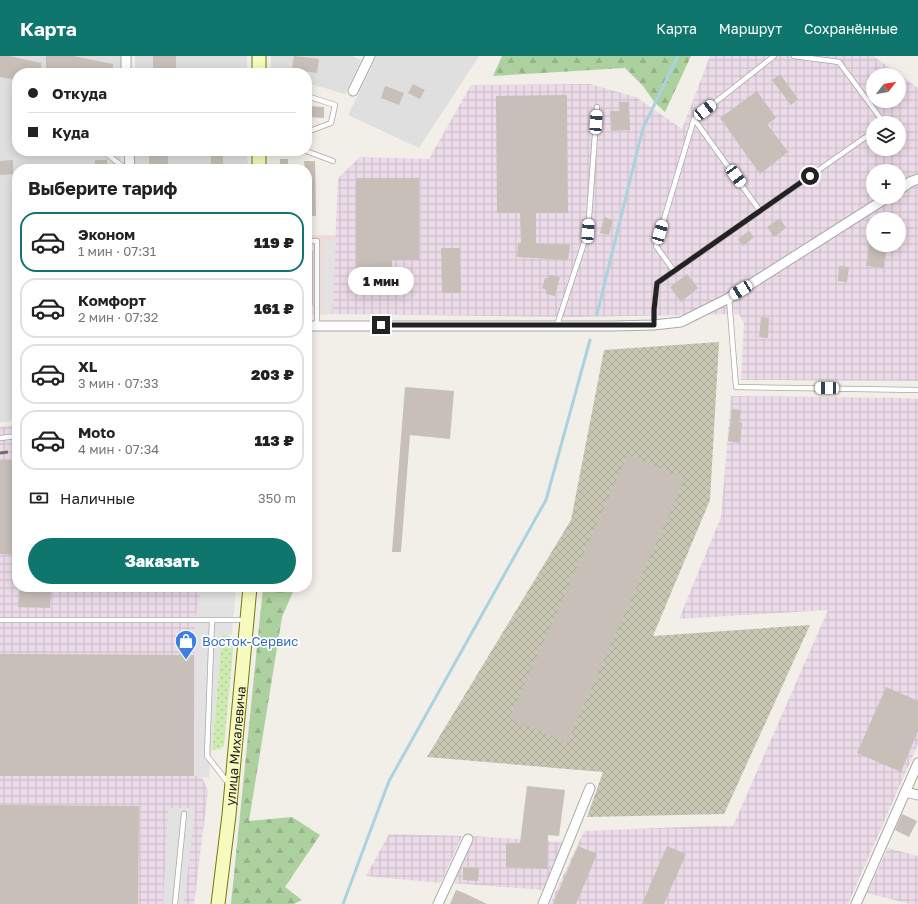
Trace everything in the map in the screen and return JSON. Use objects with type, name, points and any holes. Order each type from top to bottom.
[{"type":"street","points":[[126,56],[126,68]]},
{"type":"street","points":[[259,68],[260,56]]},
{"type":"street","points":[[353,91],[370,56]]},
{"type":"street","points":[[906,185],[918,179]]},
{"type":"street","points":[[312,326],[613,326],[654,325],[681,322],[729,298],[877,204]]},
{"type":"street","name":"улица Михалевича","points":[[218,904],[250,592]]},
{"type":"street","points":[[856,904],[918,763]]},
{"type":"street","points":[[543,904],[590,788]]},
{"type":"street","points":[[906,792],[918,795]]},
{"type":"street","points":[[438,904],[468,839]]},
{"type":"lane","points":[[674,271],[656,246],[694,119],[774,56]]},
{"type":"lane","points":[[794,56],[839,62],[879,116]]},
{"type":"lane","points":[[312,98],[335,105],[331,123],[312,130]]},
{"type":"lane","points":[[557,325],[588,231],[597,107]]},
{"type":"lane","points":[[694,119],[760,211]]},
{"type":"lane","points":[[654,325],[657,283],[866,137]]},
{"type":"lane","points":[[312,153],[333,161]]},
{"type":"lane","points":[[109,156],[120,164]]},
{"type":"lane","points":[[312,241],[317,241],[318,326]]},
{"type":"lane","points":[[729,298],[736,386],[918,390]]},
{"type":"lane","points":[[0,438],[12,437]]},
{"type":"lane","points":[[0,620],[247,620]]},
{"type":"lane","points":[[212,620],[207,756],[231,786]]},
{"type":"lane","points":[[175,904],[184,814]]},
{"type":"shaded area","points":[[0,56],[121,56],[121,68],[12,68],[12,156],[121,156],[121,164],[12,164],[12,421],[0,422]]},
{"type":"shaded area","points":[[135,56],[247,56],[247,68],[135,68]]},
{"type":"shaded area","points":[[271,56],[352,56],[361,60],[345,94],[312,84],[312,68],[271,68]]},
{"type":"shaded area","points":[[377,56],[479,56],[419,148],[348,115]]},
{"type":"shaded area","points":[[710,56],[873,56],[890,68],[866,68],[866,108],[906,108],[906,79],[918,88],[918,381],[741,380],[744,323],[739,314],[574,317],[332,314],[338,178],[360,157],[429,159],[471,85],[590,84],[636,97],[682,129]]},
{"type":"shaded area","points":[[134,156],[247,156],[248,164],[133,164]]},
{"type":"shaded area","points":[[312,235],[336,235],[332,314],[312,315]]},
{"type":"shaded area","points":[[323,239],[336,241],[332,314],[321,315]]},
{"type":"shaded area","points":[[719,342],[710,500],[653,636],[810,625],[724,814],[587,817],[603,772],[427,757],[571,520],[604,350]]},
{"type":"shaded area","points":[[731,396],[918,399],[918,744],[848,904],[550,904],[584,831],[733,826],[828,610],[679,619],[721,517]]},
{"type":"shaded area","points":[[12,426],[12,592],[203,592],[199,770],[208,791],[194,904],[0,904],[0,427]]},
{"type":"shaded area","points":[[200,592],[236,592],[232,635],[222,634],[209,778],[194,776],[195,620]]},
{"type":"shaded area","points":[[168,808],[195,808],[184,904],[163,904]]},
{"type":"shaded area","points":[[389,834],[462,836],[441,883],[366,876]]},
{"type":"shaded area","points":[[474,836],[563,842],[543,890],[451,883]]},
{"type":"shaded area","points":[[888,848],[918,856],[918,904],[910,904],[867,893]]},
{"type":"green space","points":[[502,56],[691,56],[665,112],[655,103],[643,86],[625,68],[493,76]]},
{"type":"green space","points":[[262,592],[293,592],[282,617],[249,821],[292,817],[320,835],[285,887],[302,900],[294,904],[231,904]]},
{"type":"green space","points":[[222,634],[228,635],[234,640],[224,746],[220,749],[212,750]]},
{"type":"building","points":[[0,56],[9,56],[41,63],[42,68],[12,68],[12,79],[0,77]]},
{"type":"building","points":[[46,56],[73,56],[113,64],[113,68],[46,68]]},
{"type":"building","points":[[153,56],[176,56],[176,68],[153,68]]},
{"type":"building","points":[[294,56],[319,59],[317,73],[312,72],[312,68],[292,68]]},
{"type":"building","points":[[780,74],[798,99],[791,105],[772,80]]},
{"type":"building","points":[[413,84],[425,90],[420,99],[408,93]]},
{"type":"building","points":[[385,86],[404,93],[399,105],[381,98]]},
{"type":"building","points":[[757,91],[776,118],[767,124],[788,152],[760,174],[720,118]]},
{"type":"building","points":[[567,95],[568,213],[536,213],[536,243],[570,245],[568,260],[517,257],[518,243],[521,243],[520,213],[497,213],[496,96]]},
{"type":"building","points":[[619,102],[629,102],[630,130],[611,131],[610,111],[619,111]]},
{"type":"building","points":[[312,106],[324,107],[324,118],[312,117]]},
{"type":"building","points":[[149,156],[168,156],[168,164],[149,164]]},
{"type":"building","points":[[211,156],[223,156],[223,164],[211,164]]},
{"type":"building","points":[[280,159],[288,159],[288,164],[280,164]]},
{"type":"building","points":[[13,160],[12,174],[0,175],[0,161]]},
{"type":"building","points":[[95,160],[107,160],[107,164],[95,164]]},
{"type":"building","points":[[304,161],[315,161],[316,216],[312,216],[312,164],[304,164]]},
{"type":"building","points":[[356,178],[419,178],[419,260],[392,260],[392,276],[356,276]]},
{"type":"building","points":[[604,217],[613,220],[609,235],[600,233]]},
{"type":"building","points":[[780,218],[786,228],[774,237],[767,227]]},
{"type":"building","points":[[749,231],[754,237],[743,246],[738,239]]},
{"type":"building","points":[[441,248],[460,248],[461,293],[442,293]]},
{"type":"building","points":[[312,251],[313,251],[312,305]]},
{"type":"building","points":[[868,252],[886,252],[884,268],[866,266]]},
{"type":"building","points":[[839,266],[849,267],[847,282],[838,281]]},
{"type":"building","points":[[687,274],[698,288],[681,302],[670,287]]},
{"type":"building","points":[[550,275],[560,277],[555,296],[546,294],[546,290],[542,288],[545,278],[548,278]]},
{"type":"building","points":[[761,317],[769,318],[768,338],[759,337]]},
{"type":"building","points":[[405,387],[454,391],[450,439],[410,435],[401,552],[392,552]]},
{"type":"building","points":[[732,409],[741,410],[739,422],[742,423],[740,443],[728,441]]},
{"type":"building","points":[[628,454],[685,479],[567,743],[509,718]]},
{"type":"building","points":[[0,460],[12,460],[12,555],[0,554]]},
{"type":"building","points":[[19,592],[51,592],[50,608],[18,607]]},
{"type":"building","points":[[0,654],[194,655],[194,776],[0,776]]},
{"type":"building","points":[[886,687],[918,701],[918,731],[901,772],[857,753]]},
{"type":"building","points":[[527,786],[565,790],[559,836],[548,835],[547,869],[506,867],[506,843],[520,843]]},
{"type":"building","points":[[0,805],[139,806],[138,904],[0,904]]},
{"type":"building","points":[[902,814],[917,821],[909,837],[895,830]]},
{"type":"building","points":[[578,846],[597,854],[576,904],[553,904]]},
{"type":"building","points":[[667,846],[686,854],[664,904],[642,904]]},
{"type":"building","points":[[463,867],[479,868],[478,881],[463,880]]},
{"type":"building","points":[[456,890],[464,893],[487,904],[450,904]]},
{"type":"waterway","points":[[597,314],[643,128],[678,56]]},
{"type":"waterway","points":[[343,904],[389,781],[546,500],[590,340]]},
{"type":"railway","points":[[0,453],[12,452]]},
{"type":"place","name":"Восток-Сервис","points":[[186,660]]},
{"type":"route","points":[[381,325],[654,325],[657,283],[810,176]]}]
